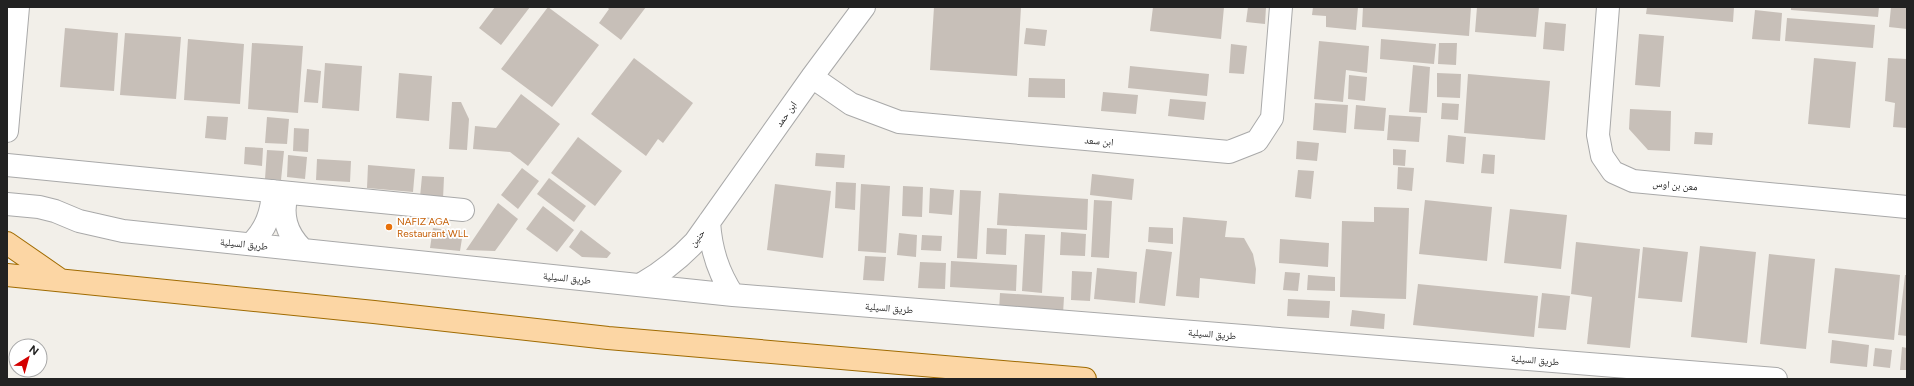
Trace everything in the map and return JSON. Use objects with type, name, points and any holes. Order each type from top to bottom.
[{"type":"main road","points":[[7,243],[60,280]]},
{"type":"main road","points":[[7,275],[608,338],[1085,379]]},
{"type":"street","points":[[7,131],[18,7]]},
{"type":"street","name":"ابن حمد","points":[[709,222],[812,77],[864,7]]},
{"type":"street","name":"ابن سعد","points":[[812,77],[851,104],[899,122],[1228,152],[1256,141],[1272,118],[1281,7]]},
{"type":"street","name":"معن بن اوس","points":[[1608,7],[1598,135],[1602,156],[1613,172],[1633,181],[1907,207]]},
{"type":"street","points":[[7,165],[463,210]]},
{"type":"street","points":[[251,244],[266,226],[280,192]]},
{"type":"street","points":[[280,192],[284,206],[284,219],[288,233],[302,249]]},
{"type":"street","name":"طريق السيلية","points":[[7,204],[39,207],[79,220],[123,231],[640,286],[733,295],[1776,379]]},
{"type":"street","name":"حنين","points":[[640,286],[661,273],[679,259],[695,242],[709,222]]},
{"type":"street","name":"حنين","points":[[709,222],[713,253],[718,268],[733,295]]},
{"type":"building","points":[[495,7],[530,7],[501,45],[479,28]]},
{"type":"building","points":[[548,7],[599,45],[552,107],[501,69]]},
{"type":"building","points":[[607,7],[646,7],[621,40],[599,23],[609,9]]},
{"type":"building","points":[[934,7],[1021,7],[1017,76],[930,70]]},
{"type":"building","points":[[1153,7],[1224,7],[1221,39],[1150,31]]},
{"type":"building","points":[[1248,7],[1266,7],[1265,24],[1246,22]]},
{"type":"building","points":[[1313,7],[1358,7],[1356,30],[1326,27],[1326,16],[1312,15]]},
{"type":"building","points":[[1363,7],[1471,7],[1469,36],[1362,27]]},
{"type":"building","points":[[1477,7],[1539,7],[1536,37],[1475,32]]},
{"type":"building","points":[[1647,7],[1734,7],[1733,22],[1646,14]]},
{"type":"building","points":[[1791,7],[1879,7],[1878,17],[1791,10]]},
{"type":"building","points":[[1891,7],[1907,7],[1907,29],[1889,27]]},
{"type":"building","points":[[1755,10],[1782,13],[1780,41],[1752,39]]},
{"type":"building","points":[[1787,18],[1875,25],[1873,48],[1785,41]]},
{"type":"building","points":[[1545,22],[1566,24],[1564,51],[1543,49]]},
{"type":"building","points":[[65,28],[118,33],[114,91],[60,87]]},
{"type":"building","points":[[1026,28],[1047,30],[1045,46],[1024,44]]},
{"type":"building","points":[[125,33],[181,37],[176,99],[120,95]]},
{"type":"building","points":[[1639,34],[1664,36],[1660,87],[1635,85]]},
{"type":"building","points":[[188,39],[244,44],[240,104],[184,100]]},
{"type":"building","points":[[1381,39],[1436,44],[1434,64],[1380,59]]},
{"type":"building","points":[[1319,41],[1369,46],[1367,73],[1346,70],[1343,102],[1314,99]]},
{"type":"building","points":[[252,43],[303,46],[298,113],[248,109]]},
{"type":"building","points":[[1439,43],[1457,43],[1456,65],[1438,64]]},
{"type":"building","points":[[1231,44],[1247,46],[1244,74],[1229,73]]},
{"type":"building","points":[[634,58],[693,103],[663,143],[658,139],[646,156],[591,114]]},
{"type":"building","points":[[1814,58],[1856,62],[1850,128],[1808,124]]},
{"type":"building","points":[[1888,58],[1907,59],[1907,128],[1893,127],[1895,103],[1885,101]]},
{"type":"building","points":[[325,63],[362,66],[359,111],[322,108]]},
{"type":"building","points":[[1413,65],[1430,67],[1427,113],[1409,112]]},
{"type":"building","points":[[1130,66],[1209,74],[1207,96],[1128,88]]},
{"type":"building","points":[[307,69],[321,71],[318,103],[304,102]]},
{"type":"building","points":[[399,73],[432,76],[429,121],[396,118]]},
{"type":"building","points":[[1437,73],[1461,74],[1460,98],[1437,97]]},
{"type":"building","points":[[1468,74],[1550,81],[1545,140],[1464,133]]},
{"type":"building","points":[[1349,75],[1367,77],[1365,101],[1348,99]]},
{"type":"building","points":[[1029,78],[1065,79],[1065,98],[1028,97]]},
{"type":"building","points":[[1103,92],[1138,95],[1136,114],[1101,111]]},
{"type":"building","points":[[521,94],[560,124],[528,166],[510,152],[473,149],[475,126],[496,128]]},
{"type":"building","points":[[1170,99],[1206,102],[1204,120],[1168,116]]},
{"type":"building","points":[[452,102],[461,102],[469,119],[467,150],[449,149]]},
{"type":"building","points":[[1315,103],[1348,105],[1346,133],[1313,130]]},
{"type":"building","points":[[1442,103],[1459,104],[1458,120],[1441,119]]},
{"type":"building","points":[[1356,105],[1386,108],[1384,131],[1354,129]]},
{"type":"building","points":[[1630,109],[1671,111],[1670,151],[1648,150],[1629,129]]},
{"type":"building","points":[[1389,115],[1421,117],[1419,142],[1387,140]]},
{"type":"building","points":[[207,116],[228,117],[226,140],[205,138]]},
{"type":"building","points":[[267,117],[289,119],[287,144],[265,143]]},
{"type":"building","points":[[294,128],[309,129],[308,152],[293,151]]},
{"type":"building","points":[[1695,132],[1713,133],[1712,145],[1694,144]]},
{"type":"building","points":[[1448,135],[1466,137],[1464,164],[1446,162]]},
{"type":"building","points":[[578,137],[622,171],[595,206],[551,173]]},
{"type":"building","points":[[1297,141],[1319,143],[1317,161],[1296,159]]},
{"type":"building","points":[[245,147],[263,148],[262,166],[244,164]]},
{"type":"building","points":[[1393,149],[1406,150],[1405,166],[1393,165]]},
{"type":"building","points":[[267,150],[284,151],[281,180],[265,179]]},
{"type":"building","points":[[816,153],[845,155],[844,168],[815,166]]},
{"type":"building","points":[[1483,154],[1495,155],[1494,174],[1481,173]]},
{"type":"building","points":[[288,155],[307,157],[305,179],[287,177]]},
{"type":"building","points":[[317,159],[351,161],[350,182],[316,180]]},
{"type":"building","points":[[368,165],[415,169],[413,192],[367,188]]},
{"type":"building","points":[[1398,167],[1414,168],[1412,191],[1397,189]]},
{"type":"building","points":[[522,168],[539,181],[518,209],[501,195]]},
{"type":"building","points":[[1298,170],[1314,171],[1311,199],[1295,197]]},
{"type":"building","points":[[1092,174],[1134,179],[1132,200],[1090,195]]},
{"type":"building","points":[[422,176],[444,177],[443,199],[420,197]]},
{"type":"building","points":[[549,178],[586,206],[574,222],[537,194]]},
{"type":"building","points":[[836,182],[856,183],[855,210],[835,208]]},
{"type":"building","points":[[775,184],[831,191],[823,258],[767,250]]},
{"type":"building","points":[[861,184],[890,186],[886,253],[858,251]]},
{"type":"building","points":[[903,186],[923,187],[922,217],[902,216]]},
{"type":"building","points":[[930,188],[954,190],[952,215],[929,213]]},
{"type":"building","points":[[960,190],[981,191],[977,259],[957,258]]},
{"type":"building","points":[[999,193],[1088,199],[1087,230],[997,225]]},
{"type":"building","points":[[1094,200],[1112,201],[1109,258],[1091,257]]},
{"type":"building","points":[[1425,200],[1492,207],[1487,261],[1419,254]]},
{"type":"building","points":[[498,203],[518,219],[495,251],[466,250]]},
{"type":"building","points":[[543,206],[574,230],[557,252],[526,229]]},
{"type":"building","points":[[1374,207],[1409,208],[1406,299],[1340,297],[1342,221],[1374,222]]},
{"type":"building","points":[[1510,209],[1567,215],[1561,269],[1504,263]]},
{"type":"building","points":[[1183,217],[1227,221],[1225,237],[1244,238],[1253,254],[1256,269],[1255,284],[1200,278],[1199,298],[1176,296]]},
{"type":"building","points":[[1149,227],[1173,228],[1173,244],[1148,242]]},
{"type":"building","points":[[433,228],[463,232],[460,251],[430,248]]},
{"type":"building","points":[[987,228],[1007,229],[1006,255],[986,254]]},
{"type":"building","points":[[581,230],[611,253],[607,258],[582,257],[569,247]]},
{"type":"building","points":[[1061,232],[1086,234],[1085,256],[1060,255]]},
{"type":"building","points":[[899,233],[917,235],[916,257],[897,255]]},
{"type":"building","points":[[1025,234],[1045,235],[1042,293],[1022,291]]},
{"type":"building","points":[[922,235],[942,236],[941,251],[921,250]]},
{"type":"building","points":[[1280,239],[1329,243],[1328,267],[1279,263]]},
{"type":"building","points":[[1576,242],[1640,249],[1630,348],[1587,344],[1592,297],[1571,294]]},
{"type":"building","points":[[1700,246],[1756,252],[1747,343],[1691,337]]},
{"type":"building","points":[[1643,247],[1688,252],[1682,302],[1638,298]]},
{"type":"building","points":[[1146,249],[1172,252],[1165,306],[1139,303]]},
{"type":"building","points":[[1769,254],[1815,259],[1806,349],[1760,344]]},
{"type":"building","points":[[865,256],[886,257],[884,281],[863,280]]},
{"type":"building","points":[[951,261],[1017,265],[1016,291],[950,287]]},
{"type":"building","points":[[920,262],[946,263],[945,289],[918,288]]},
{"type":"building","points":[[1097,268],[1137,272],[1135,303],[1094,299]]},
{"type":"building","points":[[1835,268],[1900,275],[1894,340],[1828,333]]},
{"type":"building","points":[[1072,271],[1092,272],[1090,301],[1071,300]]},
{"type":"building","points":[[1285,272],[1300,273],[1298,291],[1283,290]]},
{"type":"building","points":[[1308,275],[1335,277],[1335,291],[1307,290]]},
{"type":"building","points":[[1905,275],[1907,275],[1907,336],[1898,335]]},
{"type":"building","points":[[1418,284],[1538,296],[1534,337],[1413,325]]},
{"type":"building","points":[[1000,293],[1064,297],[1063,314],[999,311]]},
{"type":"building","points":[[1542,293],[1570,296],[1566,330],[1538,328]]},
{"type":"building","points":[[1288,299],[1330,301],[1329,318],[1287,316]]},
{"type":"building","points":[[1352,310],[1385,314],[1384,329],[1350,326]]},
{"type":"building","points":[[1832,340],[1869,345],[1867,367],[1830,363]]},
{"type":"building","points":[[1902,347],[1907,348],[1907,370],[1900,370]]},
{"type":"building","points":[[1875,348],[1892,350],[1890,368],[1873,366]]},
{"type":"place","name":"NAFIZ AGA Restaurant WLL","points":[[389,227]]}]
